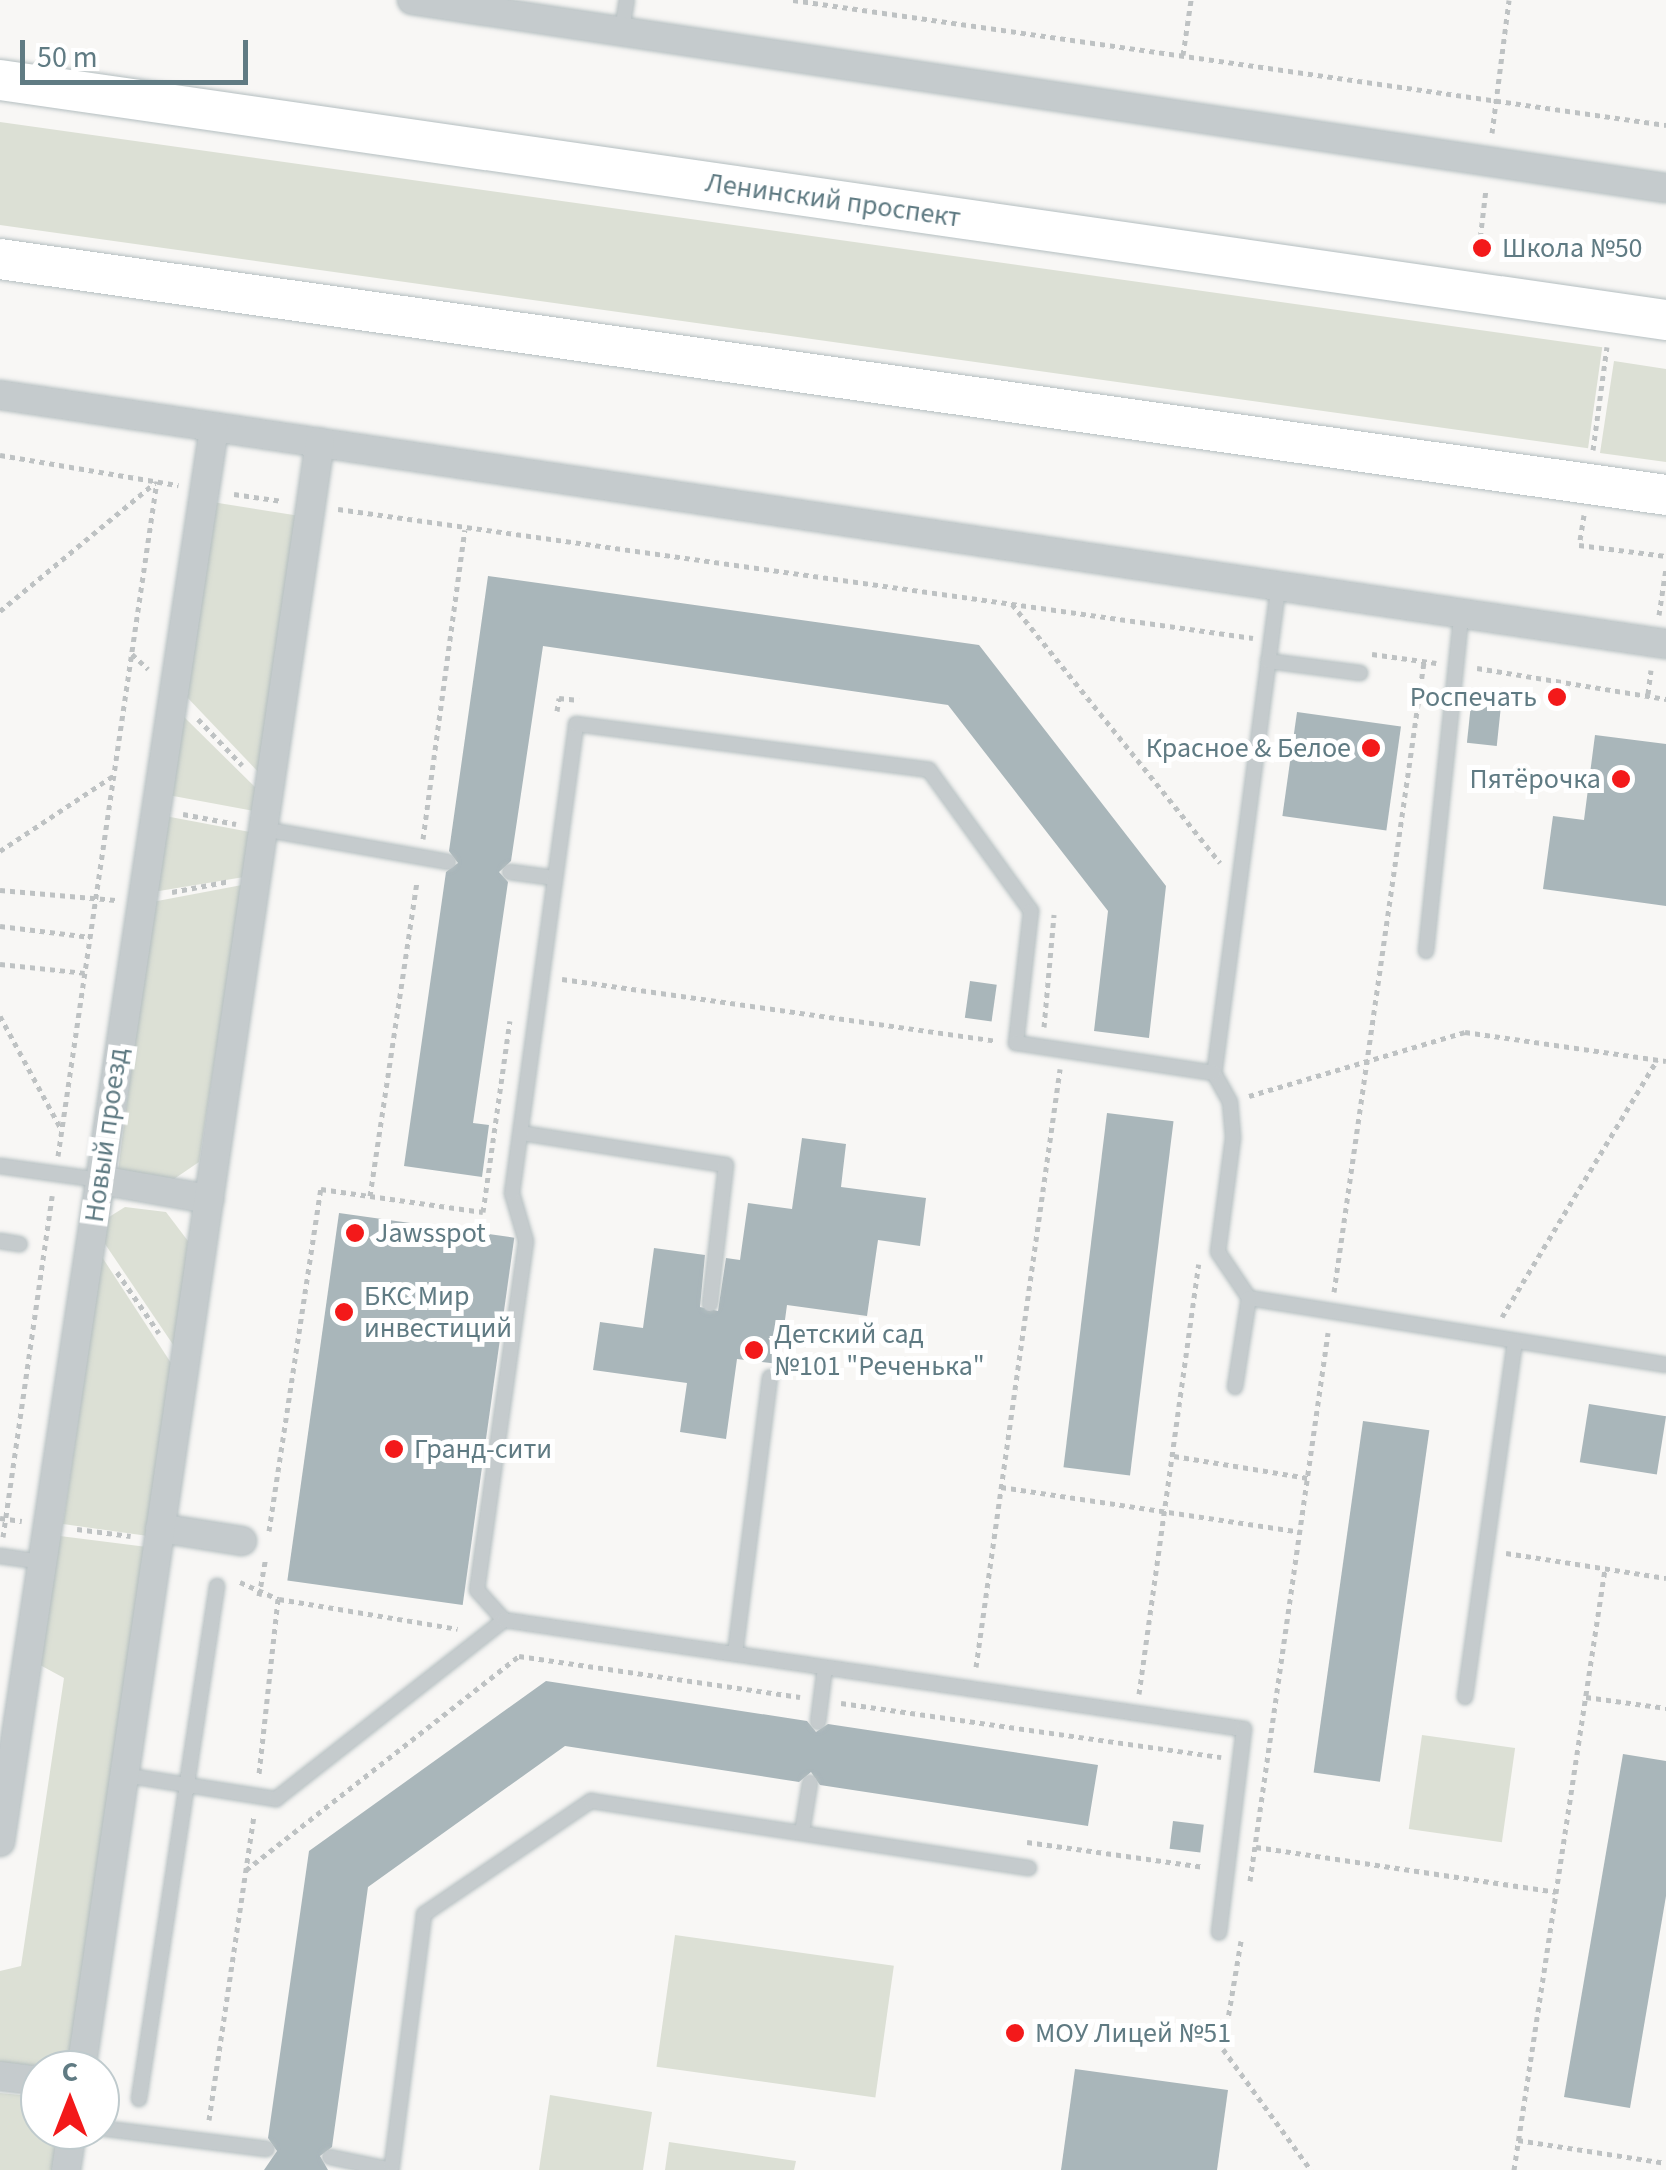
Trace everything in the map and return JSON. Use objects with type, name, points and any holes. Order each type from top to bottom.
[{"type":"main road","name":"Ленинский проспект","points":[[0,80],[1666,320]]},
{"type":"main road","points":[[0,259],[1666,495]]},
{"type":"street","points":[[412,0],[1666,188]]},
{"type":"street","points":[[0,395],[1461,617],[1666,644]]},
{"type":"street","name":"Новый проезд","points":[[0,1842],[8,1741],[42,1562],[214,428]]},
{"type":"street","points":[[84,2050],[320,442]]},
{"type":"street","points":[[100,1180],[208,1199]]},
{"type":"street","points":[[160,1528],[242,1541]]},
{"type":"lane","points":[[622,30],[627,0]]},
{"type":"lane","points":[[1235,1387],[1249,1298],[1218,1252],[1230,1102],[1214,1073],[1278,589]]},
{"type":"lane","points":[[1426,951],[1461,617]]},
{"type":"lane","points":[[1268,660],[1360,673]]},
{"type":"lane","points":[[1214,1073],[1016,1043],[1031,911],[928,770],[576,724],[512,1193],[526,1241],[477,1590],[504,1620],[1244,1729],[1219,1932]]},
{"type":"lane","points":[[263,829],[448,862]]},
{"type":"lane","points":[[510,872],[555,878]]},
{"type":"lane","points":[[521,1134],[726,1166],[710,1304]]},
{"type":"lane","points":[[0,1166],[100,1180]]},
{"type":"lane","points":[[0,1241],[20,1244]]},
{"type":"lane","points":[[1249,1298],[1666,1365]]},
{"type":"lane","points":[[1465,1698],[1514,1342]]},
{"type":"lane","points":[[735,1654],[770,1376]]},
{"type":"lane","points":[[0,1555],[42,1562]]},
{"type":"lane","points":[[139,2099],[217,1586]]},
{"type":"lane","points":[[124,1775],[276,1799],[504,1620]]},
{"type":"lane","points":[[818,1722],[825,1667]]},
{"type":"lane","points":[[802,1832],[810,1783]]},
{"type":"lane","points":[[330,2157],[392,2167],[424,1914],[591,1801],[1029,1868]]},
{"type":"lane","points":[[120,2131],[267,2149]]},
{"type":"path","points":[[793,0],[1666,125]]},
{"type":"path","points":[[1183,54],[1191,0]]},
{"type":"path","points":[[1497,98],[1509,0]]},
{"type":"path","points":[[0,455],[465,530],[1271,640]]},
{"type":"path","points":[[0,611],[157,481]]},
{"type":"path","points":[[56,1174],[157,481]]},
{"type":"path","points":[[370,1196],[465,530]]},
{"type":"path","points":[[1012,604],[1226,870]]},
{"type":"path","points":[[132,654],[268,793]]},
{"type":"path","points":[[1367,654],[1666,699]]},
{"type":"path","points":[[1248,1893],[1331,1313],[1372,1061],[1424,662]]},
{"type":"path","points":[[556,717],[559,698],[597,702]]},
{"type":"path","points":[[0,851],[113,776]]},
{"type":"path","points":[[0,890],[96,901],[140,898],[256,876]]},
{"type":"path","points":[[1046,902],[1056,918],[1044,1029],[1062,1032]]},
{"type":"path","points":[[0,926],[90,936]]},
{"type":"path","points":[[0,964],[85,974]]},
{"type":"path","points":[[543,976],[1016,1043]]},
{"type":"path","points":[[259,1596],[322,1189],[483,1212],[512,1008]]},
{"type":"path","points":[[0,1016],[62,1130]]},
{"type":"path","points":[[1230,1102],[1465,1032],[1666,1061]]},
{"type":"path","points":[[1498,1340],[1501,1319],[1657,1060]]},
{"type":"path","points":[[973,1690],[1059,1069],[1077,1072]]},
{"type":"path","points":[[0,1555],[54,1186],[184,1368]]},
{"type":"path","points":[[1131,1744],[1200,1259]]},
{"type":"path","points":[[1174,1456],[1308,1478]]},
{"type":"path","points":[[1001,1487],[1302,1532]]},
{"type":"path","points":[[1514,2170],[1605,1569],[1666,1578]]},
{"type":"path","points":[[278,1599],[453,1622],[495,1674]]},
{"type":"path","points":[[246,1870],[519,1656],[1268,1766]]},
{"type":"path","points":[[1586,1698],[1666,1708]]},
{"type":"path","points":[[1012,1840],[1252,1873]]},
{"type":"path","points":[[1256,1847],[1556,1892]]},
{"type":"path","points":[[1242,1932],[1223,2049],[1311,2170]]},
{"type":"path","points":[[1518,2140],[1666,2163]]},
{"type":"shaded area","points":[[0,122],[1602,347],[1588,448],[0,225]]},
{"type":"shaded area","points":[[1614,361],[1666,369],[1666,462],[1600,453]]},
{"type":"shaded area","points":[[212,502],[300,516],[263,777],[184,694]]},
{"type":"shaded area","points":[[181,714],[258,790],[254,811],[168,795]]},
{"type":"shaded area","points":[[165,816],[250,832],[244,877],[153,892]]},
{"type":"shaded area","points":[[242,885],[199,1162],[171,1181],[118,1172],[152,902]]},
{"type":"shaded area","points":[[125,1207],[166,1212],[188,1241],[176,1349],[103,1241],[109,1217]]},
{"type":"shaded area","points":[[102,1257],[173,1366],[148,1536],[63,1524]]},
{"type":"shaded area","points":[[60,1536],[147,1547],[72,2050],[20,2050],[20,2068],[0,2065],[0,1971],[21,1966],[64,1678],[40,1665]]},
{"type":"shaded area","points":[[1422,1735],[1515,1748],[1502,1842],[1409,1829]]},
{"type":"shaded area","points":[[675,1935],[894,1966],[875,2097],[656,2067]]},
{"type":"shaded area","points":[[0,2093],[20,2095],[20,2150],[56,2150],[53,2170],[0,2170]]},
{"type":"shaded area","points":[[550,2095],[652,2112],[643,2170],[539,2170]]},
{"type":"shaded area","points":[[669,2142],[796,2161],[794,2170],[665,2170]]},
{"type":"building","points":[[488,576],[979,645],[1166,886],[1149,1038],[1094,1031],[1108,911],[948,705],[543,646],[511,861],[499,872],[508,882],[473,1123],[489,1125],[482,1177],[404,1166],[446,872],[458,863],[449,851]]},
{"type":"building","points":[[1471,704],[1501,707],[1497,746],[1467,743]]},
{"type":"building","points":[[1297,712],[1401,727],[1386,831],[1282,816]]},
{"type":"building","points":[[1595,735],[1666,744],[1666,906],[1543,889],[1553,816],[1584,820]]},
{"type":"building","points":[[970,981],[997,985],[992,1021],[965,1018]]},
{"type":"building","points":[[1107,1113],[1174,1121],[1130,1476],[1063,1467]]},
{"type":"building","points":[[802,1138],[846,1144],[841,1187],[926,1198],[920,1246],[878,1240],[867,1316],[787,1305],[779,1364],[737,1359],[726,1439],[680,1432],[687,1383],[593,1370],[600,1322],[643,1328],[654,1248],[705,1255],[700,1307],[718,1311],[726,1258],[740,1260],[748,1203],[792,1209]]},
{"type":"building","name":"Гранд-сити","points":[[339,1213],[514,1238],[463,1605],[287,1580]]},
{"type":"building","points":[[1589,1404],[1666,1416],[1657,1474],[1580,1462]]},
{"type":"building","points":[[1363,1421],[1429,1430],[1380,1782],[1314,1773]]},
{"type":"building","points":[[546,1681],[807,1721],[816,1732],[828,1724],[1098,1765],[1088,1826],[820,1785],[811,1772],[799,1782],[565,1746],[368,1887],[332,2147],[320,2156],[328,2170],[264,2170],[277,2151],[268,2138],[309,1851]]},
{"type":"building","points":[[1623,1754],[1666,1761],[1666,1896],[1630,2108],[1564,2097]]},
{"type":"building","points":[[1173,1821],[1204,1825],[1200,1853],[1170,1849]]},
{"type":"building","points":[[1075,2069],[1228,2090],[1217,2170],[1061,2170]]},
{"type":"place","name":"Школа №50","points":[[1482,248]]},
{"type":"place","name":"Роспечать","points":[[1557,697]]},
{"type":"place","name":"Красное & Белое","points":[[1371,748]]},
{"type":"place","name":"Пятёрочка","points":[[1621,779]]},
{"type":"place","name":"Jawsspot","points":[[355,1233]]},
{"type":"place","name":"БКС Мир инвестиций","points":[[344,1312]]},
{"type":"place","name":"Детский сад №101 \"Реченька\"","points":[[754,1350]]},
{"type":"place","name":"Гранд-сити","points":[[394,1449]]},
{"type":"place","name":"МОУ Лицей №51","points":[[1015,2033]]}]
